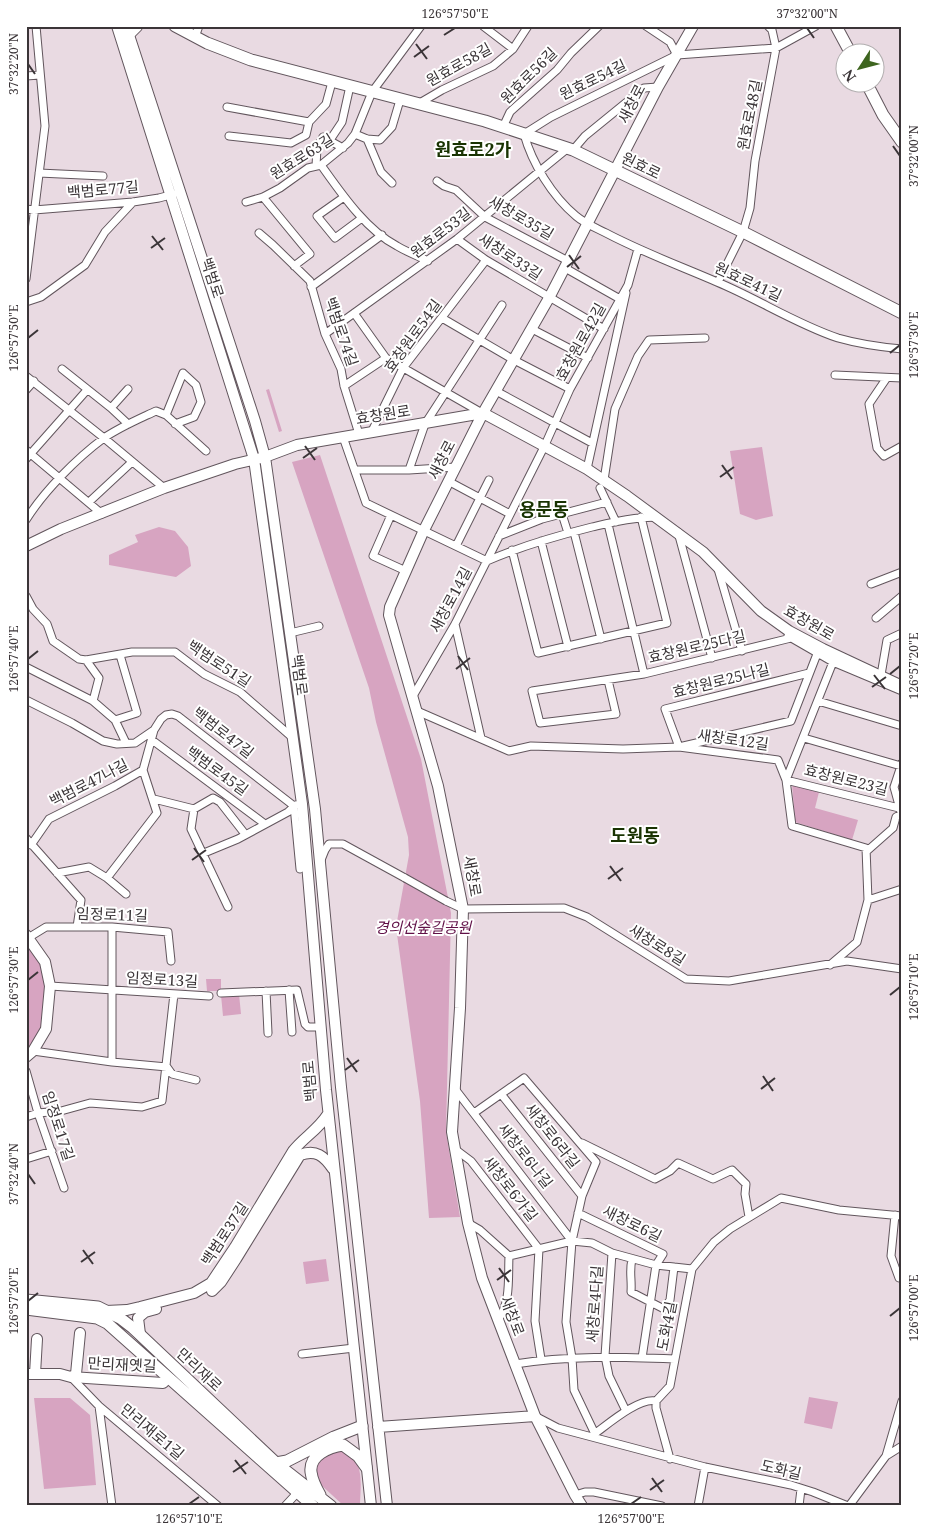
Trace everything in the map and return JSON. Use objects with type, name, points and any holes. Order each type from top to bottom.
[{"type":"main road","name":"백범로","points":[[117,26],[129,34],[265,457],[268,515],[293,738],[328,1114],[371,1506]]},
{"type":"main road","name":"원효로","points":[[175,26],[197,32],[207,43],[251,60],[503,127],[571,149],[902,312]]},
{"type":"main road","name":"새창로","points":[[582,1506],[535,1416],[482,1278],[468,1223],[452,1132],[460,1008],[462,909],[442,802],[389,615],[390,606],[424,530],[483,413],[532,329],[658,87],[693,26]]},
{"type":"main road","points":[[836,26],[845,42]]},
{"type":"main road","name":"백범로","points":[[129,34],[170,196],[254,459],[268,515],[290,633],[315,809],[341,1087],[387,1506]]},
{"type":"main road","points":[[871,92],[883,115],[902,142]]},
{"type":"main road","points":[[170,196],[182,205],[188,216]]},
{"type":"main road","points":[[236,399],[240,402],[244,400],[246,395]]},
{"type":"main road","name":"효창원로","points":[[27,543],[164,488],[235,464],[265,457],[297,445],[483,413],[587,469],[602,484],[657,517],[717,564],[761,610],[797,636],[902,686]]},
{"type":"main road","points":[[298,805],[311,805],[315,809]]},
{"type":"main road","points":[[27,936],[45,962],[50,986],[46,1030],[30,1054]]},
{"type":"main road","points":[[326,1090],[330,1081],[336,1081],[341,1087]]},
{"type":"main road","name":"백범로37길","points":[[106,1310],[127,1310],[194,1293],[211,1284],[236,1247],[293,1151],[299,1143],[321,1126],[328,1114]]},
{"type":"main road","name":"백범로37길","points":[[140,1334],[138,1318],[145,1312],[205,1296],[216,1288],[300,1155],[308,1152],[317,1153],[326,1158],[334,1170]]},
{"type":"main road","points":[[344,1262],[348,1254],[355,1254],[360,1260]]},
{"type":"main road","name":"만리재로","points":[[26,1300],[89,1312],[114,1328],[313,1506]]},
{"type":"main road","name":"만리재로","points":[[26,1309],[89,1312],[106,1310],[120,1318],[140,1334],[276,1463],[321,1496],[331,1506]]},
{"type":"main road","name":"만리재옛길","points":[[71,1377],[76,1374],[80,1333]]},
{"type":"main road","name":"만리재옛길","points":[[37,1339],[31,1374],[60,1374],[71,1377],[163,1383],[168,1378]]},
{"type":"main road","points":[[378,1427],[535,1416]]},
{"type":"main road","points":[[276,1463],[288,1461],[334,1437],[362,1426]]},
{"type":"main road","points":[[321,1496],[311,1474],[311,1467],[318,1455],[334,1446],[343,1446],[358,1456],[366,1467]]},
{"type":"street","points":[[26,279],[30,210],[39,173],[44,126],[36,26]]},
{"type":"street","name":"원효로63길","points":[[246,202],[263,197],[280,188],[308,168],[318,165],[343,148],[356,134],[372,92],[421,26]]},
{"type":"street","name":"원효로58길","points":[[483,26],[513,49]]},
{"type":"street","name":"원효로58길","points":[[418,104],[442,90],[493,66],[513,49],[528,26]]},
{"type":"street","name":"원효로56길","points":[[503,127],[510,112],[557,70],[599,26]]},
{"type":"street","points":[[646,26],[670,42],[677,55],[776,48],[816,26]]},
{"type":"street","points":[[768,26],[772,30],[776,48]]},
{"type":"street","name":"원효로48길","points":[[742,232],[750,208],[755,161],[776,48]]},
{"type":"street","name":"원효로54길","points":[[524,134],[551,117],[677,55]]},
{"type":"street","points":[[26,76],[40,75]]},
{"type":"street","points":[[229,136],[291,143],[306,135],[308,122],[326,104],[332,82]]},
{"type":"street","points":[[330,140],[342,122],[350,86]]},
{"type":"street","name":"원효로53길","points":[[325,334],[457,239],[571,149],[644,88],[658,87]]},
{"type":"street","points":[[356,134],[367,139],[380,140],[392,127],[400,100]]},
{"type":"street","points":[[227,107],[308,122]]},
{"type":"street","points":[[524,134],[527,148],[559,199],[577,217],[588,223]]},
{"type":"street","points":[[343,148],[323,137],[317,148],[318,165],[362,218],[395,246],[428,261]]},
{"type":"street","points":[[367,139],[381,172],[392,183]]},
{"type":"street","points":[[39,173],[103,176]]},
{"type":"street","name":"새창로35길","points":[[437,180],[444,186],[456,190],[485,216],[566,264]]},
{"type":"street","points":[[170,196],[179,188]]},
{"type":"street","name":"백범로77길","points":[[30,210],[134,202],[170,196]]},
{"type":"street","points":[[263,197],[310,254],[294,266]]},
{"type":"street","points":[[344,197],[317,216],[335,238],[362,218]]},
{"type":"street","points":[[26,302],[40,297],[85,266],[105,232],[134,202]]},
{"type":"street","name":"원효로41길","points":[[588,223],[638,249],[718,282],[837,337],[864,344],[902,349]]},
{"type":"street","points":[[718,282],[742,232]]},
{"type":"street","name":"백범로74길","points":[[259,233],[310,282],[325,334],[341,369],[344,386],[359,434]]},
{"type":"street","name":"백범로74길","points":[[311,287],[382,235]]},
{"type":"street","name":"새창로33길","points":[[457,239],[486,260],[548,298]]},
{"type":"street","name":"효창원로42길","points":[[544,446],[570,389],[628,285],[638,249]]},
{"type":"street","name":"효창원로54길","points":[[371,433],[403,368],[486,260]]},
{"type":"street","points":[[566,264],[620,300]]},
{"type":"street","points":[[587,469],[628,285]]},
{"type":"street","points":[[548,298],[604,329]]},
{"type":"street","points":[[409,470],[425,424],[502,305]]},
{"type":"street","points":[[354,313],[386,358],[483,413]]},
{"type":"street","points":[[442,318],[514,360],[570,389]]},
{"type":"street","points":[[532,329],[588,358]]},
{"type":"street","points":[[616,522],[607,502],[602,484],[615,409],[638,356],[649,340],[705,338]]},
{"type":"street","name":"백범로74길","points":[[344,386],[386,358]]},
{"type":"street","points":[[62,369],[128,424]]},
{"type":"street","points":[[166,415],[183,374],[196,385],[201,402],[194,417],[175,424]]},
{"type":"street","points":[[834,375],[902,378]]},
{"type":"street","points":[[26,376],[164,488]]},
{"type":"street","points":[[886,378],[869,404],[877,448],[884,456],[901,448]]},
{"type":"street","points":[[26,390],[34,382]]},
{"type":"street","points":[[111,408],[128,389]]},
{"type":"street","points":[[87,390],[28,454],[60,477],[102,514]]},
{"type":"street","points":[[496,391],[592,443]]},
{"type":"street","points":[[26,520],[60,477],[104,438],[156,411],[166,415],[206,451]]},
{"type":"street","points":[[343,437],[366,503],[486,561],[541,540],[571,532],[641,517],[657,517]]},
{"type":"street","name":"새창로14길","points":[[413,696],[455,624],[544,446]]},
{"type":"street","points":[[89,502],[132,462]]},
{"type":"street","points":[[355,470],[409,470],[456,466]]},
{"type":"street","points":[[456,546],[489,480]]},
{"type":"street","points":[[448,482],[510,514]]},
{"type":"street","points":[[499,536],[542,519],[607,502]]},
{"type":"street","points":[[391,514],[373,556],[406,570]]},
{"type":"street","points":[[562,514],[571,532],[601,639]]},
{"type":"street","points":[[512,550],[538,653],[667,623],[641,517]]},
{"type":"street","points":[[608,524],[644,674]]},
{"type":"street","points":[[678,532],[712,658]]},
{"type":"street","points":[[541,540],[568,647]]},
{"type":"street","points":[[717,564],[742,651]]},
{"type":"street","points":[[871,584],[902,572]]},
{"type":"street","points":[[26,596],[33,608],[47,624],[53,641],[79,659],[86,660],[99,678],[93,701]]},
{"type":"street","points":[[876,618],[902,596]]},
{"type":"street","points":[[761,610],[766,620],[817,654],[902,691]]},
{"type":"street","points":[[455,624],[481,738]]},
{"type":"street","name":"백범로","points":[[290,633],[319,626]]},
{"type":"street","points":[[881,676],[887,640],[902,633]]},
{"type":"street","name":"효창원로25다길","points":[[608,680],[616,714],[540,723],[532,692],[644,674],[791,638]]},
{"type":"street","name":"백범로51길","points":[[86,660],[132,652],[175,652],[204,674],[240,692],[293,738]]},
{"type":"street","points":[[679,747],[791,721],[817,654]]},
{"type":"street","points":[[115,720],[137,713],[120,655]]},
{"type":"street","points":[[786,780],[833,662]]},
{"type":"street","points":[[26,667],[93,701],[115,720],[126,743]]},
{"type":"street","name":"효창원로25나길","points":[[679,747],[665,708],[809,673]]},
{"type":"street","name":"백범로47길","points":[[26,700],[72,723],[102,741],[135,743],[154,730],[166,715],[178,716],[298,805]]},
{"type":"street","points":[[818,701],[902,726]]},
{"type":"street","name":"새창로12길","points":[[417,711],[509,751],[532,746],[623,749],[679,747],[778,760],[786,780],[792,826],[866,848],[867,851]]},
{"type":"street","points":[[107,878],[158,814],[143,770],[154,730]]},
{"type":"street","name":"효창원로23길","points":[[804,738],[901,764],[894,787],[900,813]]},
{"type":"street","name":"백범로45길","points":[[152,740],[265,824]]},
{"type":"street","name":"백범로47나길","points":[[32,845],[49,819],[143,770]]},
{"type":"street","name":"효창원로23길","points":[[786,780],[900,813]]},
{"type":"street","name":"백범로45길","points":[[194,809],[213,798],[220,802],[245,834]]},
{"type":"street","points":[[154,799],[194,809],[191,829],[228,907]]},
{"type":"street","points":[[204,853],[265,824],[298,805]]},
{"type":"street","points":[[298,805],[300,868]]},
{"type":"street","name":"효창원로23길","points":[[867,851],[893,828],[896,818],[900,813]]},
{"type":"street","name":"백범로","points":[[317,827],[329,844]]},
{"type":"street","points":[[26,838],[81,900],[77,928]]},
{"type":"street","points":[[320,863],[329,844],[343,844],[462,909]]},
{"type":"street","points":[[830,964],[857,942],[868,900],[867,851]]},
{"type":"street","points":[[57,873],[88,867],[107,878],[126,894]]},
{"type":"street","points":[[868,900],[902,889]]},
{"type":"street","name":"새창로8길","points":[[462,909],[564,908],[587,918],[686,979],[729,981],[847,961],[902,969]]},
{"type":"street","name":"임정로11길","points":[[27,936],[46,928],[112,928],[168,932],[172,961]]},
{"type":"street","name":"임정로13길","points":[[112,928],[113,991]]},
{"type":"street","name":"임정로13길","points":[[50,986],[209,996]]},
{"type":"street","points":[[289,990],[292,1032]]},
{"type":"street","points":[[221,993],[297,990],[305,1024],[308,1027],[321,1027]]},
{"type":"street","points":[[112,1062],[113,991]]},
{"type":"street","points":[[266,991],[268,1033]]},
{"type":"street","points":[[26,1117],[38,1113],[62,1111],[90,1104],[142,1107],[162,1101],[174,994]]},
{"type":"street","points":[[30,1054],[166,1067],[172,1074],[196,1080]]},
{"type":"street","name":"임정로17길","points":[[26,1071],[38,1113],[64,1188]]},
{"type":"street","points":[[474,1113],[524,1078],[596,1162],[582,1196],[572,1241],[566,1322],[572,1358],[574,1390],[593,1436],[626,1411],[650,1400],[656,1401],[656,1408],[670,1459]]},
{"type":"street","name":"새창로6나길","points":[[454,1089],[572,1241]]},
{"type":"street","name":"새창로6라길","points":[[501,1094],[582,1196]]},
{"type":"street","points":[[579,1142],[655,1180],[670,1171],[678,1163],[714,1179],[732,1170],[746,1184],[745,1194],[750,1217]]},
{"type":"street","name":"새창로6가길","points":[[455,1149],[471,1161],[539,1249]]},
{"type":"street","points":[[26,1158],[52,1151]]},
{"type":"street","name":"도화4길","points":[[656,1401],[670,1386],[692,1269],[714,1242],[730,1229],[780,1198],[839,1210],[898,1216]]},
{"type":"street","name":"새창로6길","points":[[578,1213],[662,1254],[656,1265]]},
{"type":"street","points":[[898,1216],[892,1256],[902,1286]]},
{"type":"street","points":[[468,1223],[480,1230],[508,1256],[507,1303],[504,1312],[498,1320]]},
{"type":"street","points":[[508,1256],[572,1241],[592,1243],[612,1253],[656,1265],[692,1269]]},
{"type":"street","points":[[539,1249],[535,1321],[541,1359]]},
{"type":"street","name":"새창로4다길","points":[[612,1253],[606,1356],[609,1376],[626,1411]]},
{"type":"street","points":[[632,1259],[629,1272],[632,1280],[631,1292],[664,1309],[670,1300],[674,1267]]},
{"type":"street","points":[[642,1358],[656,1265]]},
{"type":"street","points":[[302,1354],[354,1348]]},
{"type":"street","points":[[515,1364],[541,1359],[606,1356],[675,1359]]},
{"type":"street","name":"만리재로1길","points":[[71,1377],[99,1406],[218,1506]]},
{"type":"street","points":[[849,1506],[886,1456],[902,1401]]},
{"type":"street","points":[[99,1406],[112,1506]]},
{"type":"street","name":"도화길","points":[[535,1416],[558,1428],[705,1468],[801,1489],[849,1506]]},
{"type":"street","points":[[886,1456],[902,1446]]},
{"type":"street","points":[[698,1506],[705,1468]]},
{"type":"street","points":[[799,1506],[801,1489]]},
{"type":"street","points":[[285,1506],[298,1492]]},
{"type":"street","points":[[575,1495],[584,1492],[594,1492],[662,1506]]},
{"type":"green space","points":[[269,389],[282,431],[279,432],[266,390]]},
{"type":"green space","points":[[762,447],[773,516],[756,520],[740,514],[730,451]]},
{"type":"green space","name":"경의선숲길공원","points":[[320,455],[421,759],[451,913],[446,1132],[460,1217],[429,1218],[420,1101],[396,927],[409,855],[408,837],[376,722],[369,688],[292,462]]},
{"type":"green space","points":[[159,527],[175,531],[188,547],[191,566],[176,577],[109,565],[109,555],[138,542],[135,535]]},
{"type":"green space","points":[[792,784],[819,792],[815,808],[858,820],[852,840],[795,822]]},
{"type":"green space","points":[[26,939],[34,950],[44,971],[45,1004],[43,1028],[26,1052]]},
{"type":"green space","points":[[206,979],[221,979],[221,991],[207,991]]},
{"type":"green space","points":[[239,994],[241,1014],[223,1016],[221,995]]},
{"type":"green space","points":[[326,1259],[329,1281],[306,1284],[303,1262]]},
{"type":"green space","points":[[809,1397],[838,1402],[832,1429],[804,1423]]},
{"type":"green space","points":[[34,1398],[70,1398],[90,1415],[96,1485],[44,1489]]},
{"type":"green space","points":[[328,1451],[344,1451],[356,1461],[361,1483],[360,1506],[344,1506],[315,1477],[314,1464]]},
{"type":"district","name":"원효로2가","points":[[473,150]]},
{"type":"district","name":"용문동","points":[[544,510]]},
{"type":"district","name":"도원동","points":[[635,836]]}]
